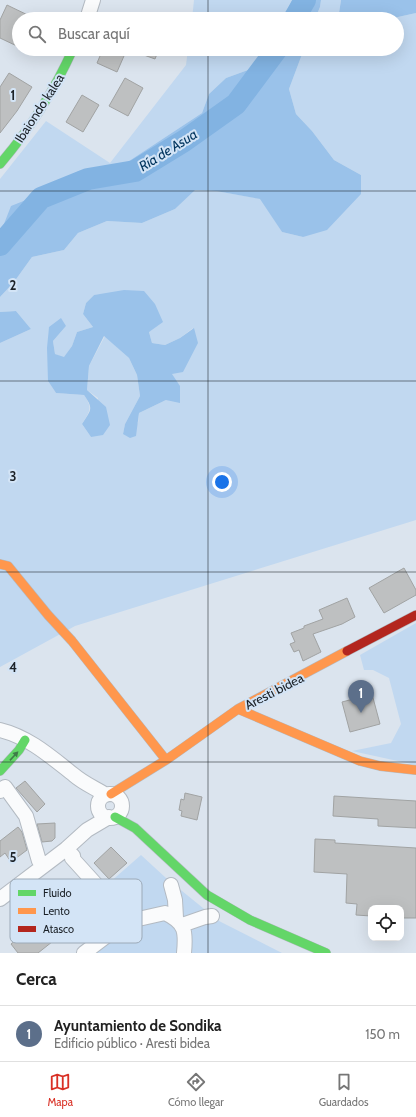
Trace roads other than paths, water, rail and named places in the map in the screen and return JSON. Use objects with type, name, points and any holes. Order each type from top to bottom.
[{"type":"street","points":[[89,12],[93,0]]},
{"type":"street","name":"Ibaiondo kalea","points":[[0,164],[38,113],[70,56]]},
{"type":"street","points":[[0,564],[8,566],[48,615],[72,641],[166,760]]},
{"type":"street","name":"Aresti bidea","points":[[26,879],[66,849],[87,830],[138,778],[238,709],[416,615]]},
{"type":"street","points":[[238,709],[360,761],[380,766],[416,770]]},
{"type":"street","points":[[0,730],[25,740],[41,749],[79,779],[110,805],[207,895],[250,920],[323,953]]},
{"type":"street","points":[[0,771],[20,750],[25,740]]},
{"type":"street","points":[[0,791],[5,787],[26,816],[39,861]]},
{"type":"street","points":[[66,849],[91,879]]},
{"type":"street","points":[[171,885],[179,921],[185,937],[184,953]]},
{"type":"street","name":"Aresti bidea","points":[[0,899],[10,891]]},
{"type":"street","points":[[142,918],[165,913],[179,921],[212,916]]},
{"type":"street","points":[[84,953],[97,943]]},
{"type":"waterway","name":"Ría de Asua","points":[[298,12],[305,0]]},
{"type":"waterway","name":"Ría de Asua","points":[[0,245],[41,198],[88,179],[135,171],[184,141],[236,104],[272,56]]},
{"type":"place","name":"Ayuntamiento de Sondika","points":[[361,713]]}]
